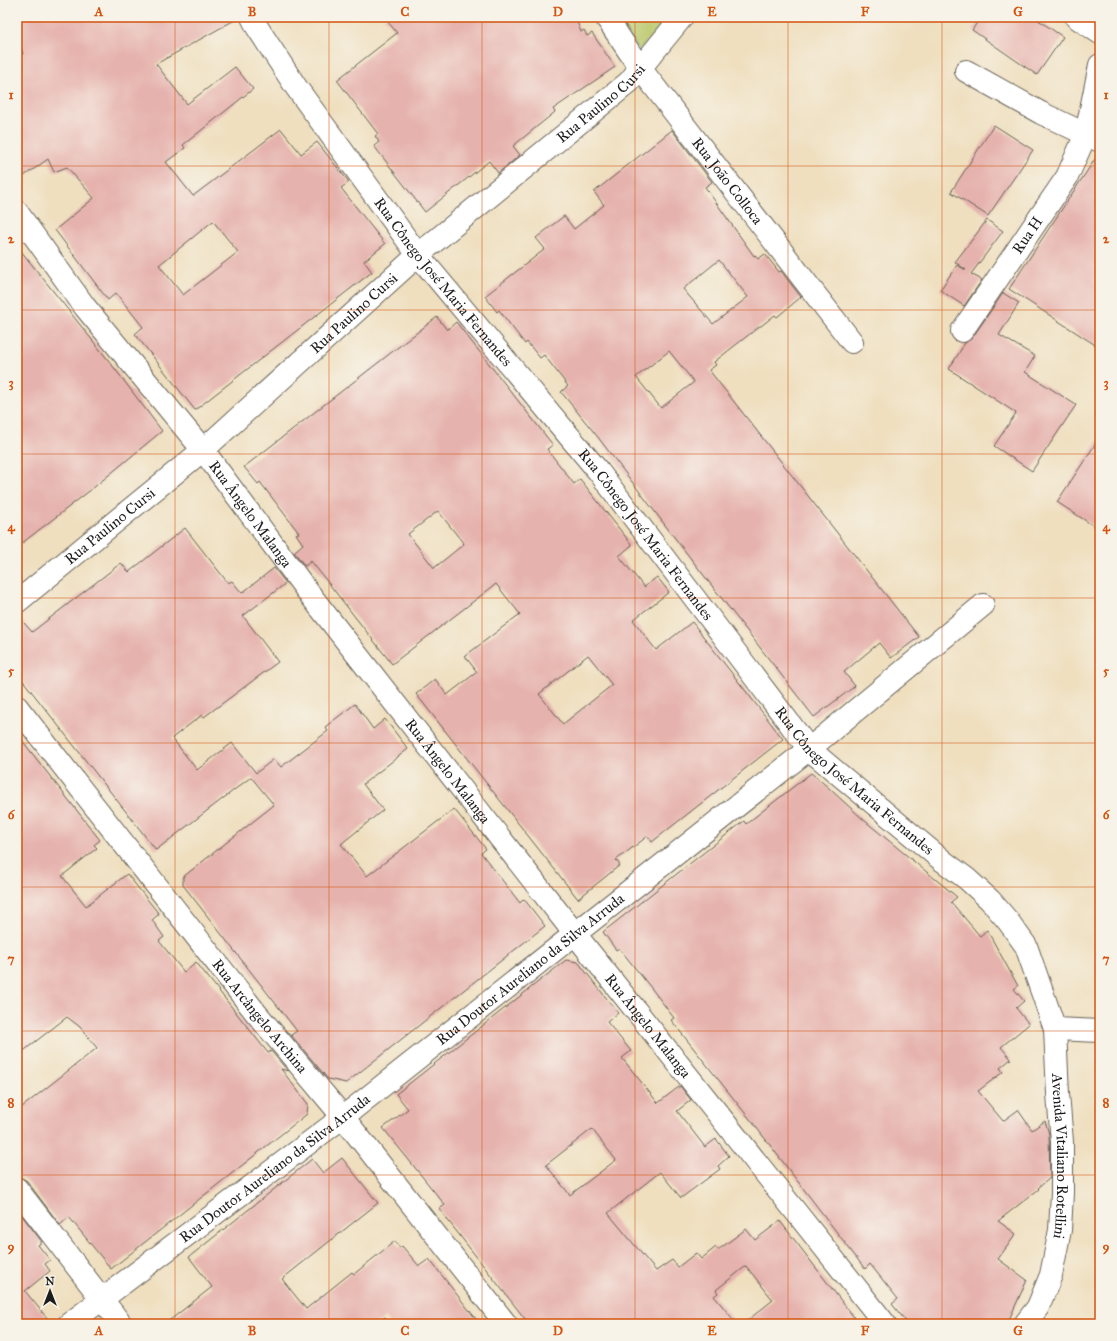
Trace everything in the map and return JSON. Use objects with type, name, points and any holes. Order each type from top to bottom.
[{"type":"street","name":"Rua Cônego José Maria Fernandes","points":[[252,17],[296,87],[418,255],[599,472],[809,748],[931,851],[967,879],[990,900],[1008,921],[1026,946],[1055,1029]]},
{"type":"street","name":"Rua João Colloca","points":[[606,17],[640,68],[852,342]]},
{"type":"street","name":"Rua Paulino Cursi","points":[[17,602],[203,450],[418,255],[629,82],[682,17]]},
{"type":"street","points":[[1076,17],[1100,33]]},
{"type":"street","name":"Rua H","points":[[962,332],[1093,138],[1100,65]]},
{"type":"street","points":[[966,71],[1041,113],[1093,138]]},
{"type":"street","name":"Rua Ângelo Malanga","points":[[17,212],[85,307],[203,450],[308,592],[575,934],[885,1324]]},
{"type":"street","name":"Rua Doutor Aureliano da Silva Arruda","points":[[69,1324],[101,1298],[343,1117],[809,748],[983,605]]},
{"type":"street","name":"Rua Arcângelo Archina","points":[[17,707],[256,1013],[343,1117],[506,1324]]},
{"type":"street","points":[[1055,1029],[1100,1031]]},
{"type":"street","name":"Avenida Vitaliano Rotellini","points":[[1025,1324],[1038,1307],[1051,1275],[1060,1230],[1062,1142],[1055,1029]]},
{"type":"street","points":[[17,1190],[121,1324]]},
{"type":"green space","points":[[616,17],[669,17],[639,50]]},
{"type":"building","points":[[17,17],[240,17],[156,64],[187,104],[235,67],[253,89],[183,145],[185,148],[166,162],[193,196],[281,129],[301,154],[317,142],[349,182],[341,188],[385,244],[364,261],[372,272],[195,410],[135,334],[143,327],[116,293],[108,300],[55,230],[94,198],[67,167],[54,172],[48,159],[17,181],[17,56],[23,54],[17,36]],"holes":[[[213,221],[238,252],[183,295],[159,265]]]},
{"type":"building","points":[[384,17],[575,17],[581,32],[584,30],[587,36],[592,33],[615,67],[553,109],[555,112],[513,146],[520,155],[498,173],[489,161],[425,212],[374,146],[379,142],[375,136],[378,134],[337,80],[397,33]]},
{"type":"building","points":[[981,17],[1034,17],[1063,37],[1037,75],[972,30]]},
{"type":"building","points":[[994,125],[1033,150],[988,216],[951,192]]},
{"type":"building","points":[[672,130],[712,182],[705,187],[754,256],[755,255],[758,259],[765,254],[779,272],[781,271],[801,297],[777,317],[775,315],[714,362],[716,365],[709,370],[919,637],[891,658],[879,643],[844,672],[855,686],[814,717],[597,436],[561,392],[568,386],[544,355],[540,358],[527,342],[525,344],[499,310],[497,312],[485,296],[545,249],[536,238],[564,216],[574,229],[604,205],[594,192]],"holes":[[[719,260],[748,297],[713,324],[683,289]],[[669,351],[694,382],[661,408],[636,377]]]},
{"type":"building","points":[[1100,153],[1100,348],[1009,289]]},
{"type":"building","points":[[987,220],[1003,231],[971,274],[982,280],[964,306],[940,290],[957,265],[966,270],[955,262]]},
{"type":"building","points":[[17,246],[109,361],[162,431],[92,489],[17,547]]},
{"type":"building","points":[[1003,293],[1019,303],[999,335],[1035,356],[1025,372],[1076,405],[1032,471],[994,446],[1016,413],[949,369],[965,343],[972,338]]},
{"type":"building","points":[[437,317],[447,330],[456,322],[553,445],[547,449],[574,484],[580,479],[632,545],[619,556],[644,587],[657,577],[669,592],[633,620],[656,650],[692,622],[783,739],[652,842],[648,836],[616,860],[620,865],[578,899],[416,694],[435,679],[447,695],[477,672],[465,656],[520,614],[496,584],[392,664],[311,561],[305,566],[294,552],[303,544],[296,534],[299,533],[260,482],[258,484],[244,467]],"holes":[[[438,511],[464,544],[434,568],[408,534]],[[588,655],[612,685],[563,724],[539,694]]]},
{"type":"building","points":[[1100,437],[1100,530],[1057,502]]},
{"type":"building","points":[[185,528],[228,583],[232,581],[242,593],[274,568],[286,583],[243,616],[278,662],[204,717],[202,715],[172,738],[197,770],[232,743],[256,773],[274,759],[281,767],[328,731],[325,727],[355,704],[373,729],[385,719],[408,749],[363,784],[383,810],[341,844],[367,876],[454,809],[486,849],[481,853],[520,903],[524,899],[545,926],[346,1083],[328,1079],[291,1035],[297,1031],[183,885],[183,877],[274,805],[251,777],[156,850],[17,673],[17,615],[32,632],[121,563],[129,572]]},
{"type":"building","points":[[17,734],[100,840],[94,845],[97,848],[62,876],[86,906],[127,874],[159,914],[152,920],[164,937],[159,941],[184,972],[196,962],[268,1053],[271,1051],[288,1071],[281,1069],[308,1104],[307,1114],[111,1269],[69,1217],[60,1225],[27,1181],[17,1177],[17,1111],[97,1048],[80,1027],[67,1017],[17,1056]]},
{"type":"building","points":[[811,773],[865,821],[957,897],[951,902],[980,936],[987,930],[1018,986],[1014,989],[1024,1001],[1016,1008],[1029,1024],[1001,1047],[1011,1059],[1000,1068],[1003,1072],[978,1091],[1003,1121],[1018,1110],[1032,1130],[1045,1121],[1049,1134],[1050,1178],[1038,1188],[1039,1189],[998,1221],[1016,1234],[998,1259],[1027,1280],[1007,1324],[908,1324],[892,1304],[898,1299],[870,1264],[865,1269],[753,1123],[671,1020],[674,1018],[652,989],[619,948],[616,950],[603,932],[744,821],[746,824]]},
{"type":"building","points":[[566,960],[578,962],[618,1013],[607,1022],[631,1051],[622,1058],[658,1103],[680,1086],[691,1100],[677,1111],[705,1147],[716,1139],[729,1156],[718,1166],[720,1169],[681,1198],[660,1172],[608,1213],[656,1271],[672,1260],[678,1267],[696,1253],[701,1259],[716,1247],[718,1250],[746,1229],[755,1240],[780,1221],[859,1324],[743,1324],[773,1300],[746,1266],[716,1290],[718,1293],[714,1296],[737,1324],[529,1324],[439,1209],[445,1205],[383,1128],[408,1109],[396,1094]],"holes":[[[592,1129],[616,1160],[570,1195],[546,1165]]]},
{"type":"building","points":[[342,1158],[378,1203],[282,1279],[306,1309],[352,1272],[354,1274],[395,1241],[400,1248],[402,1246],[419,1266],[429,1259],[480,1324],[390,1324],[385,1317],[376,1324],[165,1324],[212,1287],[189,1257],[312,1159],[323,1173]]},
{"type":"building","points":[[17,1209],[42,1242],[38,1245],[50,1260],[45,1264],[50,1271],[25,1291],[52,1324],[17,1324]]}]
